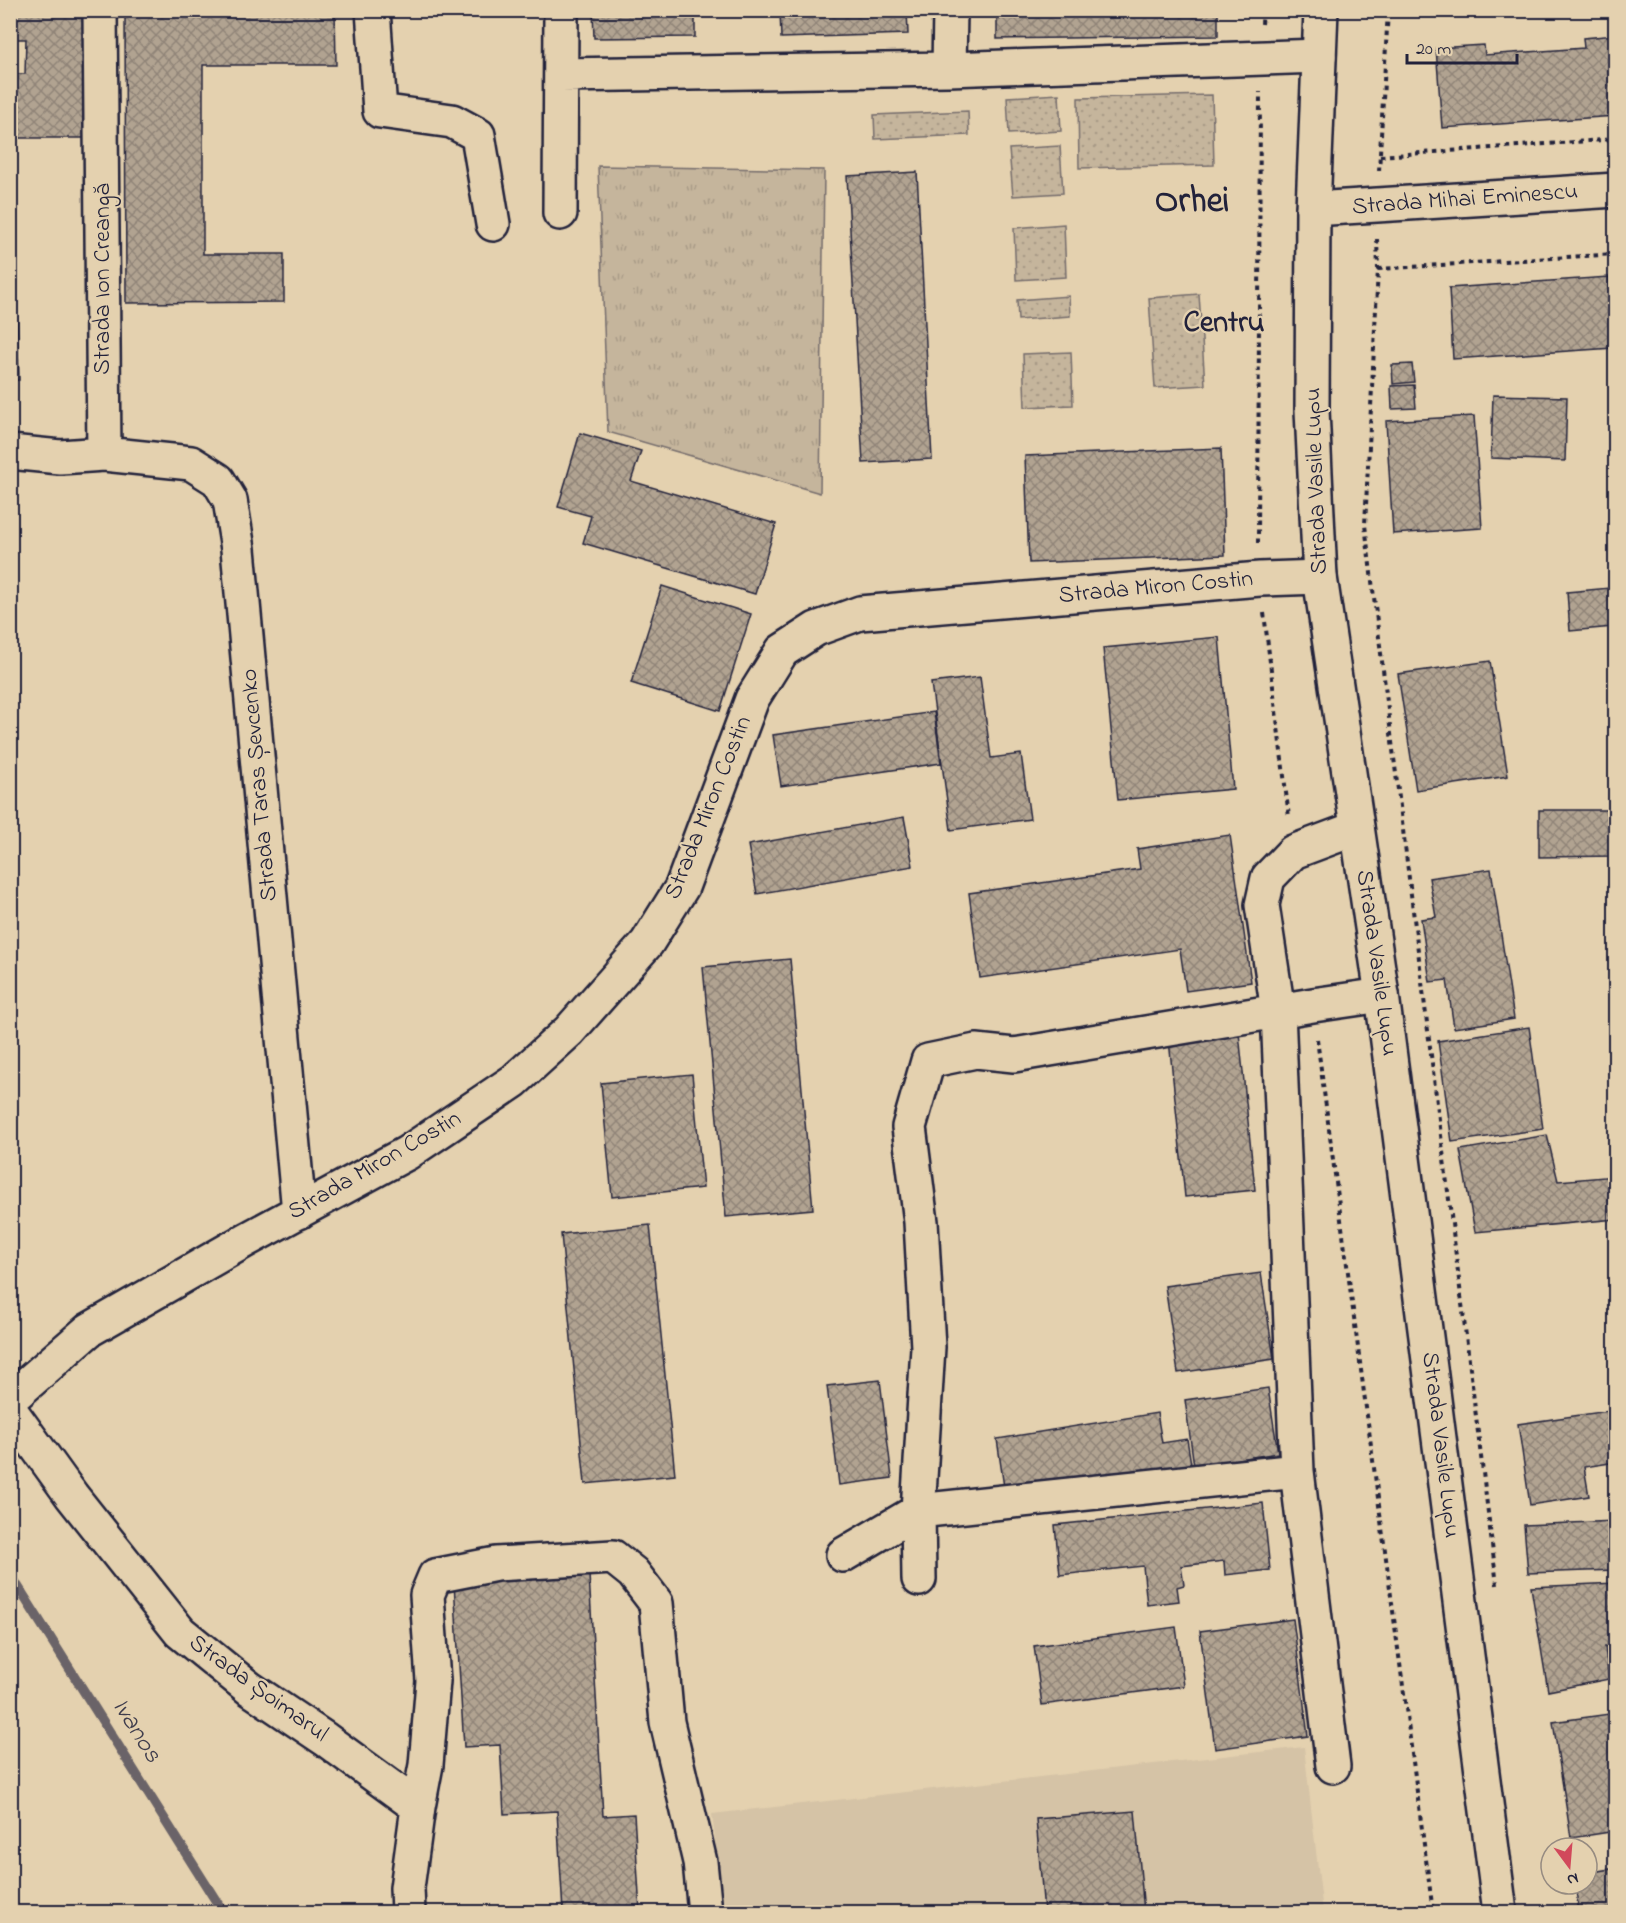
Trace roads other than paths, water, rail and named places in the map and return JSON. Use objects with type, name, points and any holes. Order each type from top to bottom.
[{"type":"street","name":"Strada Ion Creangă","points":[[100,10],[104,454]]},
{"type":"street","points":[[373,10],[380,111],[452,121],[478,135],[494,225]]},
{"type":"street","points":[[560,213],[561,10]]},
{"type":"street","points":[[949,69],[950,10]]},
{"type":"street","name":"Strada Vasile Lupu","points":[[1321,10],[1314,209],[1312,410],[1320,577],[1382,995],[1500,1912]]},
{"type":"street","points":[[561,75],[949,69],[1319,56]]},
{"type":"street","name":"Strada Mihai Eminescu","points":[[1314,209],[1616,190]]},
{"type":"street","points":[[10,452],[60,457],[104,454]]},
{"type":"street","name":"Strada Taras Șevcenko","points":[[104,454],[191,463],[218,480],[230,500],[238,549],[299,1212]]},
{"type":"street","name":"Strada Miron Costin","points":[[10,1399],[88,1330],[246,1240],[407,1153],[513,1081],[569,1031],[647,943],[682,887],[752,699],[782,651],[816,629],[860,613],[1260,579],[1320,577]]},
{"type":"street","points":[[1333,1766],[1297,1471],[1278,1011],[1262,905],[1268,878],[1293,852],[1357,828]]},
{"type":"street","points":[[919,1579],[918,1511],[928,1347],[921,1222],[909,1127],[928,1061],[976,1051],[1014,1055],[1382,995]]},
{"type":"street","name":"Strada Șoimarul","points":[[10,1410],[72,1496],[180,1632],[249,1688],[325,1739],[418,1807]]},
{"type":"street","points":[[843,1555],[918,1511],[1297,1471]]},
{"type":"street","points":[[408,1912],[407,1888],[426,1765],[433,1681],[427,1595],[435,1576],[496,1564],[613,1557],[633,1573],[656,1603],[667,1722],[700,1862],[705,1912]]},
{"type":"waterway","name":"Ivanos","points":[[10,1574],[223,1912]]},
{"type":"district","name":"Orhei","points":[[1192,202]]},
{"type":"district","name":"Centru","points":[[1224,324]]}]
